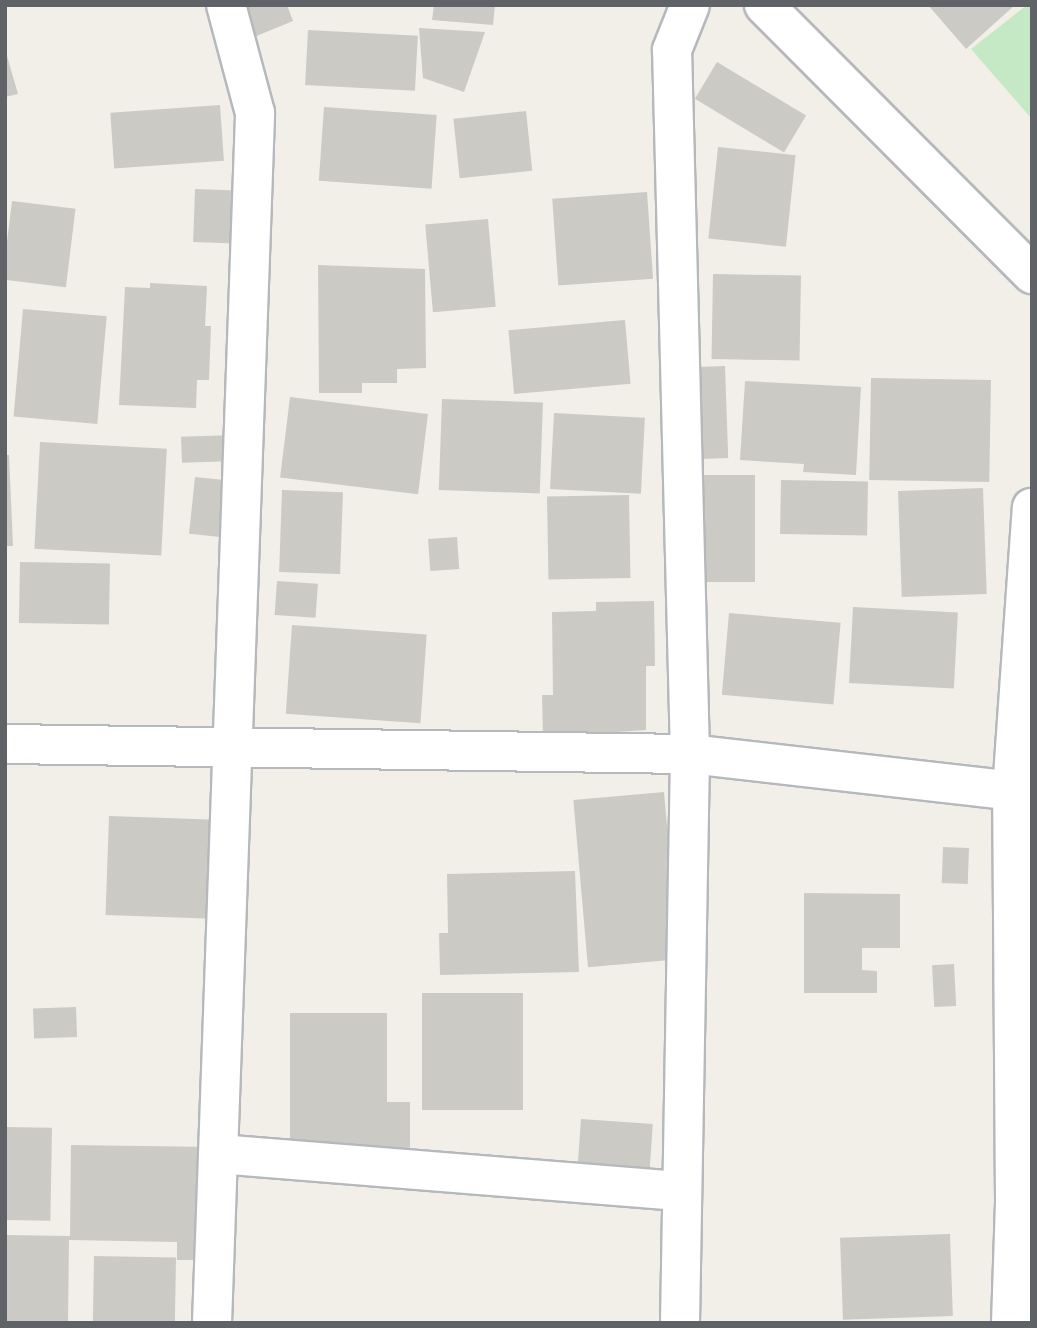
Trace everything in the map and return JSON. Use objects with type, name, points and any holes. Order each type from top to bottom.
[{"type":"street","points":[[212,1323],[235,745],[255,113],[226,5]]},
{"type":"street","points":[[680,1323],[690,754],[672,50],[690,5]]},
{"type":"street","points":[[764,5],[1032,274]]},
{"type":"street","points":[[1011,1323],[1024,1200],[1022,792],[1032,508]]},
{"type":"street","points":[[5,744],[235,745],[690,754],[1022,792]]},
{"type":"street","points":[[219,1154],[682,1191]]},
{"type":"green space","points":[[1027,5],[1032,5],[1032,119],[971,49]]},
{"type":"building","points":[[241,5],[287,5],[293,21],[254,37]]},
{"type":"building","points":[[434,5],[495,5],[493,25],[432,20]]},
{"type":"building","points":[[928,5],[1015,5],[966,49]]},
{"type":"building","points":[[419,28],[485,32],[464,92],[423,78]]},
{"type":"building","points":[[308,30],[418,36],[415,91],[305,85]]},
{"type":"building","points":[[5,49],[18,94],[5,97]]},
{"type":"building","points":[[717,62],[806,116],[784,152],[695,99]]},
{"type":"building","points":[[220,105],[224,161],[114,169],[110,113]]},
{"type":"building","points":[[324,107],[437,115],[432,189],[319,181]]},
{"type":"building","points":[[526,111],[532,171],[460,178],[453,119]]},
{"type":"building","points":[[718,147],[796,155],[786,247],[708,238]]},
{"type":"building","points":[[195,189],[244,191],[242,244],[193,242]]},
{"type":"building","points":[[647,192],[653,279],[558,285],[552,199]]},
{"type":"building","points":[[12,201],[76,209],[66,287],[5,280]]},
{"type":"building","points":[[488,219],[496,307],[433,312],[425,224]]},
{"type":"building","points":[[318,265],[425,269],[426,368],[397,369],[397,383],[362,383],[362,393],[319,393]]},
{"type":"building","points":[[713,274],[801,276],[800,361],[712,359]]},
{"type":"building","points":[[150,283],[207,286],[205,326],[211,326],[209,380],[197,380],[196,408],[119,405],[125,287],[150,288]]},
{"type":"building","points":[[23,309],[107,316],[97,424],[14,417]]},
{"type":"building","points":[[625,320],[631,384],[514,394],[508,330]]},
{"type":"building","points":[[725,366],[728,458],[693,459],[690,367]]},
{"type":"building","points":[[871,378],[991,380],[989,482],[869,480]]},
{"type":"building","points":[[745,381],[861,387],[856,475],[803,472],[804,464],[740,460]]},
{"type":"building","points":[[290,397],[428,414],[418,494],[280,477]]},
{"type":"building","points":[[442,399],[543,403],[540,493],[439,490]]},
{"type":"building","points":[[554,413],[645,418],[641,494],[550,489]]},
{"type":"building","points":[[234,435],[235,461],[182,463],[181,437]]},
{"type":"building","points":[[40,442],[167,449],[161,556],[34,549]]},
{"type":"building","points":[[5,455],[9,455],[13,546],[5,546]]},
{"type":"building","points":[[703,475],[755,475],[755,582],[703,582]]},
{"type":"building","points":[[195,477],[241,482],[235,538],[189,534]]},
{"type":"building","points":[[781,480],[868,482],[867,536],[780,534]]},
{"type":"building","points":[[983,488],[987,594],[902,597],[898,491]]},
{"type":"building","points":[[282,490],[343,492],[340,574],[279,572]]},
{"type":"building","points":[[629,495],[630,578],[548,579],[547,496]]},
{"type":"building","points":[[457,537],[459,569],[430,571],[428,539]]},
{"type":"building","points":[[20,562],[110,564],[109,625],[19,623]]},
{"type":"building","points":[[277,581],[318,584],[316,618],[275,615]]},
{"type":"building","points":[[654,601],[655,666],[646,666],[646,730],[543,737],[542,695],[553,695],[552,612],[596,611],[596,602]]},
{"type":"building","points":[[853,607],[958,612],[954,688],[849,683]]},
{"type":"building","points":[[729,613],[841,623],[833,704],[722,695]]},
{"type":"building","points":[[292,625],[427,634],[420,723],[286,714]]},
{"type":"building","points":[[664,792],[679,959],[588,967],[573,800]]},
{"type":"building","points":[[109,816],[216,820],[212,919],[106,915]]},
{"type":"building","points":[[943,847],[969,848],[968,884],[942,883]]},
{"type":"building","points":[[575,871],[579,972],[440,975],[439,933],[448,933],[447,874]]},
{"type":"building","points":[[804,893],[900,894],[900,948],[862,948],[862,970],[877,971],[877,993],[804,993]]},
{"type":"building","points":[[954,964],[956,1006],[934,1007],[932,965]]},
{"type":"building","points":[[422,993],[523,993],[523,1110],[422,1110]]},
{"type":"building","points":[[76,1007],[77,1037],[34,1038],[33,1009]]},
{"type":"building","points":[[290,1013],[387,1013],[387,1102],[410,1102],[410,1155],[290,1154]]},
{"type":"building","points":[[581,1119],[653,1124],[649,1176],[577,1171]]},
{"type":"building","points":[[5,1127],[52,1128],[50,1221],[5,1220]]},
{"type":"building","points":[[71,1145],[213,1147],[211,1260],[177,1260],[177,1242],[69,1240],[68,1323],[5,1323],[5,1235],[70,1236]]},
{"type":"building","points":[[950,1234],[953,1316],[843,1320],[840,1238]]},
{"type":"building","points":[[94,1256],[176,1257],[175,1323],[93,1323]]}]
